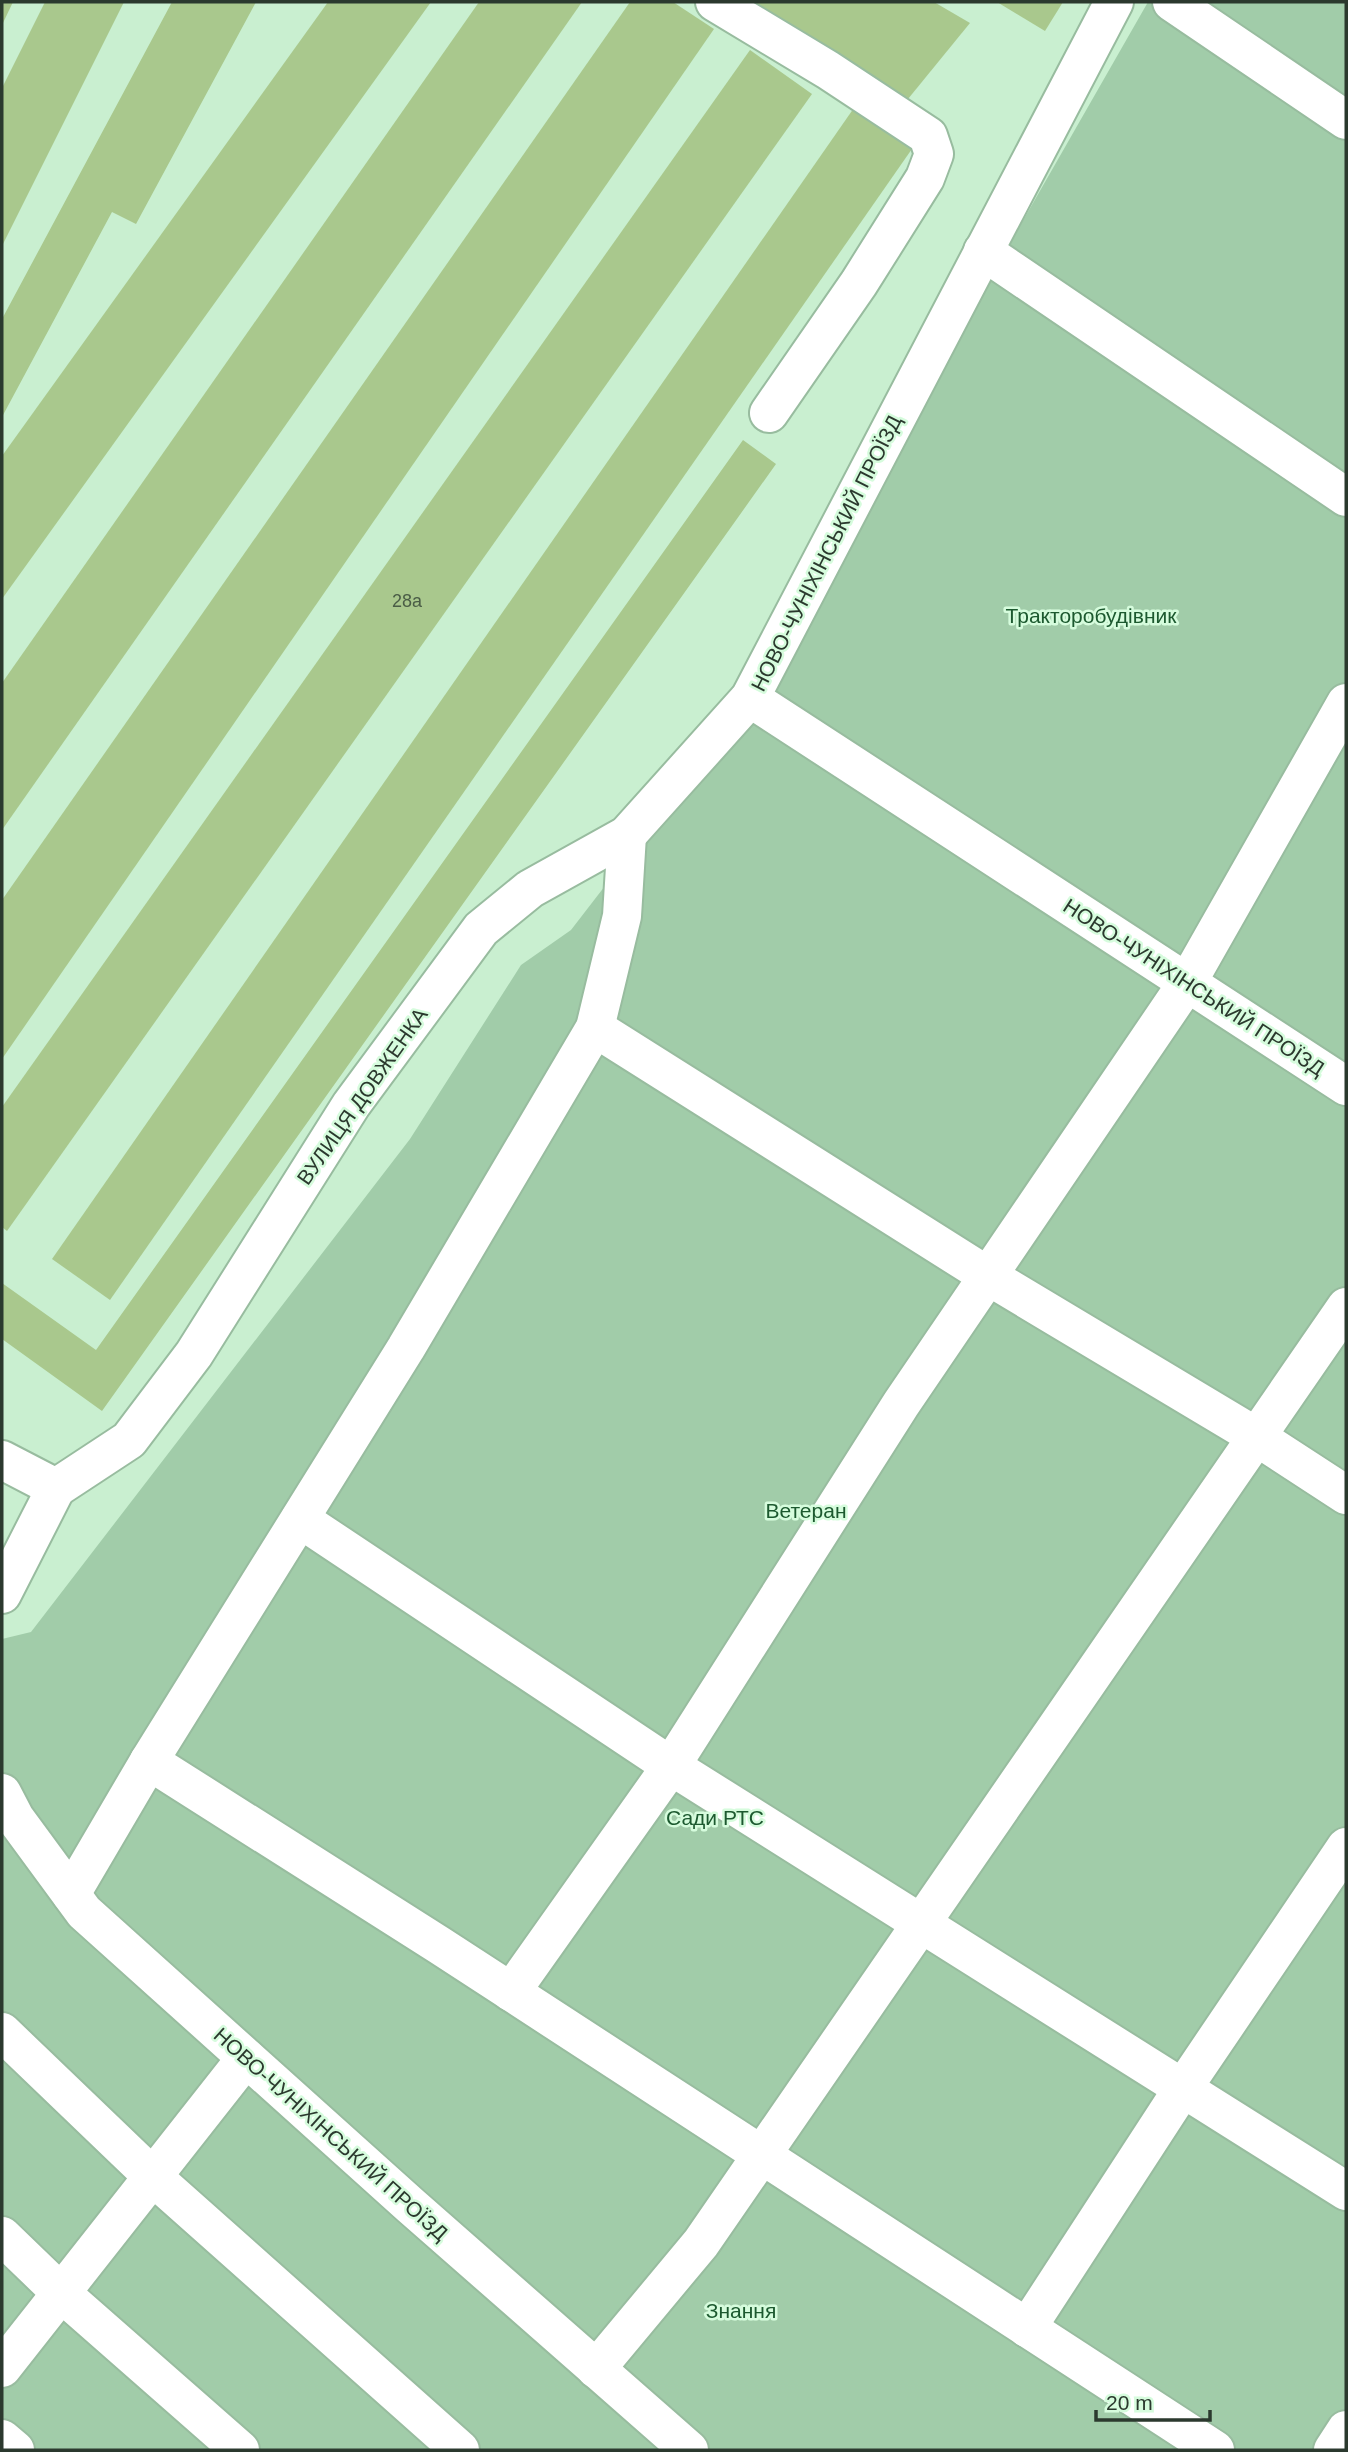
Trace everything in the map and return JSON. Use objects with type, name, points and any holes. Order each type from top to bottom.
[{"type":"street","points":[[715,2],[828,70],[928,136],[934,154],[926,178],[859,283],[769,413]]},
{"type":"street","name":"НОВО-ЧУНІХІНСЬКИЙ ПРОЇЗД","points":[[1114,2],[750,698],[1346,1086]]},
{"type":"street","points":[[1172,2],[1346,120]]},
{"type":"street","points":[[983,251],[1346,496]]},
{"type":"street","name":"ВУЛИЦЯ ДОВЖЕНКА","points":[[56,1488],[129,1440],[194,1354],[351,1105],[481,929],[530,889],[627,835],[750,698]]},
{"type":"street","points":[[511,1992],[671,1766],[901,1404],[1187,983],[1346,703]]},
{"type":"street","points":[[71,1894],[149,1761],[406,1348],[595,1028],[622,916],[627,835]]},
{"type":"street","points":[[595,1028],[988,1276],[1257,1437],[1346,1495]]},
{"type":"street","points":[[596,2369],[702,2243],[1346,1307]]},
{"type":"street","points":[[2,1460],[56,1488],[2,1594]]},
{"type":"street","points":[[300,1519],[671,1766],[1346,2191]]},
{"type":"street","points":[[149,1761],[511,1992],[1215,2450]]},
{"type":"street","name":"НОВО-ЧУНІХІНСЬКИЙ ПРОЇЗД","points":[[2,1793],[15,1818],[84,1912],[689,2450]]},
{"type":"street","points":[[1027,2328],[1183,2088],[1346,1847]]},
{"type":"street","points":[[2,2032],[152,2176],[460,2450]]},
{"type":"street","points":[[2,2368],[246,2058]]},
{"type":"street","points":[[2,2235],[60,2292],[240,2450]]},
{"type":"street","points":[[1333,2450],[1346,2430]]},
{"type":"street","points":[[2,2439],[15,2450]]},
{"type":"green space","name":"Сади РТС","points":[[1148,2],[1346,2],[1346,2450],[2,2450],[2,1639],[31,1632],[410,1139],[521,965],[571,930],[750,698]]},
{"type":"building","points":[[2,2],[13,2],[2,25]]},
{"type":"building","points":[[45,2],[124,2],[2,246],[2,88]]},
{"type":"building","points":[[172,2],[256,2],[136,224],[112,212],[2,417],[2,319]]},
{"type":"building","points":[[328,2],[431,2],[2,599],[2,456]]},
{"type":"building","points":[[479,2],[582,2],[2,830],[2,683]]},
{"type":"building","points":[[630,2],[673,2],[714,29],[2,1059],[2,900]]},
{"type":"building","points":[[749,2],[934,2],[970,23],[908,99]]},
{"type":"building","points":[[997,2],[1063,2],[1045,31]]},
{"type":"building","points":[[750,50],[812,94],[7,1231],[2,1227],[2,1107]]},
{"type":"building","points":[[856,105],[914,146],[110,1300],[52,1259]]},
{"type":"building","points":[[743,440],[776,464],[102,1411],[2,1339],[2,1283],[96,1350]]},
{"type":"park label","name":"Тракторобудівник","points":[[1091,615]]},
{"type":"park label","name":"Ветеран","points":[[806,1510]]},
{"type":"park label","name":"Знання","points":[[741,2310]]}]
